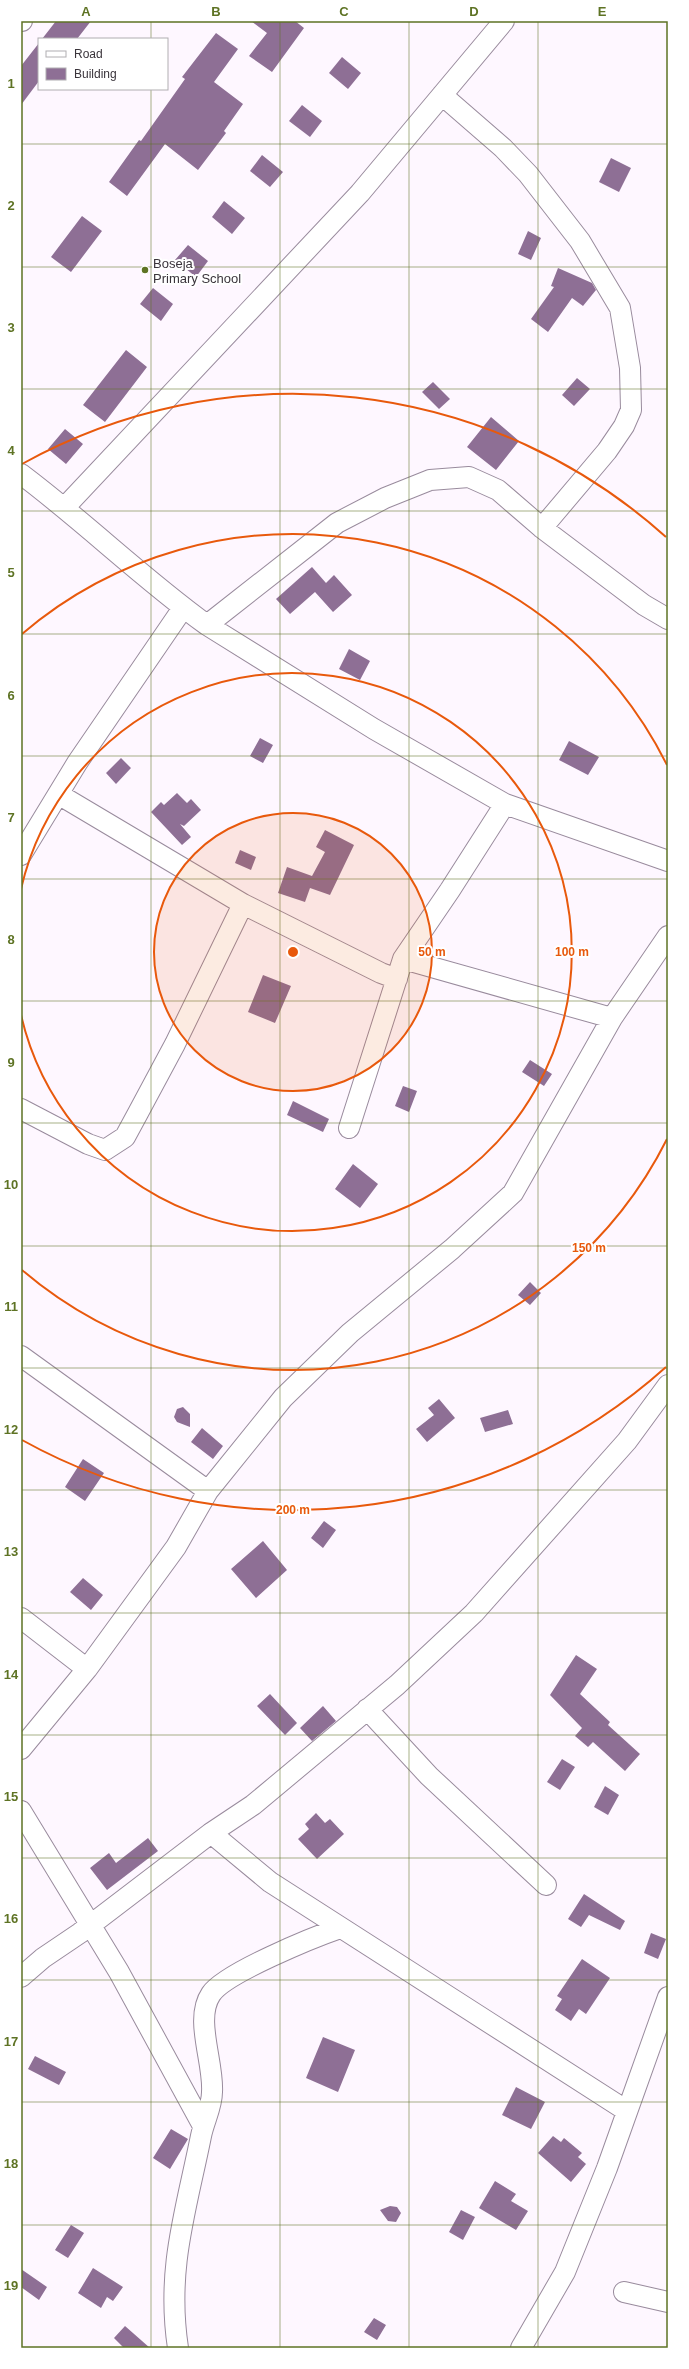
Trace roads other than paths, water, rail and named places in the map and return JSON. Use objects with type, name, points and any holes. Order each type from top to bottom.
[{"type":"street","points":[[65,507],[360,193],[504,21]]},
{"type":"street","points":[[442,95],[503,148],[528,174],[580,241],[620,308],[630,368],[631,410],[624,426],[607,451],[542,528]]},
{"type":"street","points":[[21,474],[65,507],[183,608],[207,625],[374,729],[505,804],[668,861]]},
{"type":"street","points":[[207,625],[273,570],[337,523],[386,498],[430,480],[469,477],[498,490],[542,528],[644,605],[668,619]]},
{"type":"street","points":[[21,855],[58,794],[183,608]]},
{"type":"street","points":[[58,794],[243,904],[382,973],[397,978]]},
{"type":"street","points":[[348,1128],[403,959],[450,890],[505,804]]},
{"type":"street","points":[[21,1109],[88,1144],[105,1150],[125,1137],[175,1044],[243,904]]},
{"type":"street","points":[[21,1749],[87,1669],[176,1546],[208,1491],[288,1392],[350,1333],[452,1249],[513,1193],[612,1018],[667,938]]},
{"type":"street","points":[[403,959],[612,1018]]},
{"type":"street","points":[[21,1356],[208,1491]]},
{"type":"street","points":[[21,1977],[43,1958],[91,1925],[211,1833],[254,1805],[368,1709],[474,1613],[627,1441],[668,1385]]},
{"type":"street","points":[[21,1618],[87,1669]]},
{"type":"street","points":[[368,1709],[429,1776],[546,1885]]},
{"type":"street","points":[[21,1811],[91,1925],[203,2126]]},
{"type":"street","points":[[211,1833],[270,1882],[627,2111]]},
{"type":"street","points":[[178,2348],[174,2324],[174,2288],[177,2244],[203,2126],[212,2094],[213,2075],[204,2028],[205,2009],[211,1994],[226,1980],[304,1941],[340,1928]]},
{"type":"street","points":[[521,2348],[566,2272],[627,2111],[668,1997]]},
{"type":"street","points":[[624,2292],[668,2302]]},
{"type":"place","name":"Boseja Primary School","points":[[145,270]]}]
